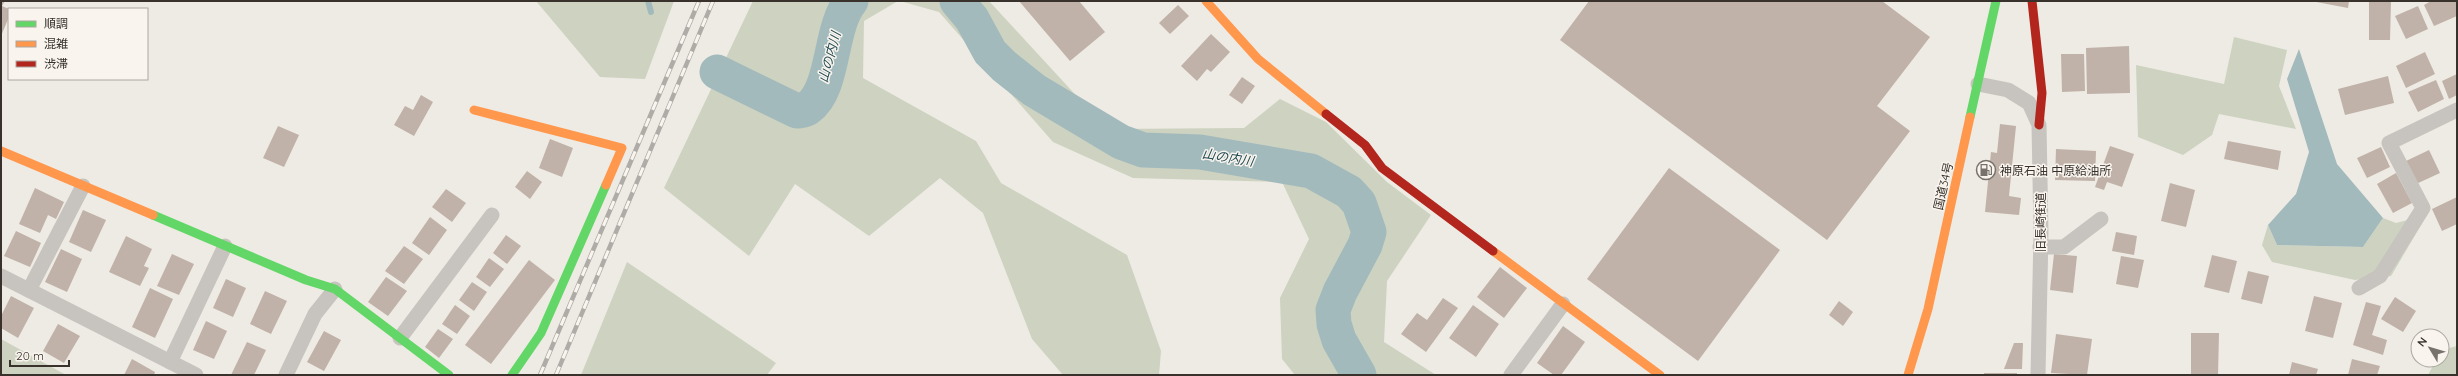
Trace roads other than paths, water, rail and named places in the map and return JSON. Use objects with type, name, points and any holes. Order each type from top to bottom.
[{"type":"main road","points":[[1206,1],[1258,59],[1365,146],[1382,168],[1660,375]]},
{"type":"main road","name":"国道34号","points":[[1908,375],[1928,309],[1996,1]]},
{"type":"main road","points":[[2032,1],[2042,93],[2039,125]]},
{"type":"main road","points":[[474,110],[622,148],[541,333],[512,375]]},
{"type":"main road","points":[[1,151],[306,280],[335,289],[448,375]]},
{"type":"street","name":"旧長崎街道","points":[[1978,84],[2008,90],[2029,103],[2039,125],[2040,247],[2038,375]]},
{"type":"street","points":[[2359,288],[2380,276],[2423,208],[2390,143],[2457,110]]},
{"type":"street","points":[[29,290],[83,186]]},
{"type":"street","points":[[400,338],[492,215]]},
{"type":"street","points":[[2040,247],[2064,247],[2101,219]]},
{"type":"street","points":[[170,362],[225,246]]},
{"type":"street","points":[[1,276],[196,375]]},
{"type":"street","points":[[286,375],[315,314],[335,289]]},
{"type":"street","points":[[1511,375],[1563,304]]},
{"type":"water","points":[[2299,49],[2337,164],[2383,218],[2363,247],[2277,245],[2268,225],[2296,194],[2309,152],[2287,79]]},
{"type":"waterway","points":[[648,1],[651,12]]},
{"type":"waterway","name":"山の内川","points":[[717,72],[797,111],[807,109],[817,99],[823,87],[828,73],[839,26],[844,12],[851,1]]},
{"type":"waterway","name":"山の内川","points":[[957,1],[972,19],[990,52],[1004,66],[1034,90],[1121,142],[1143,150],[1200,152],[1311,171],[1349,192],[1359,203],[1369,232],[1365,245],[1340,292],[1333,310],[1334,324],[1339,340],[1359,375]]},
{"type":"railway","points":[[540,375],[699,1]]},
{"type":"railway","points":[[556,375],[713,1]]},
{"type":"place","name":"神原石油 中原給油所","points":[[1986,170]]}]
